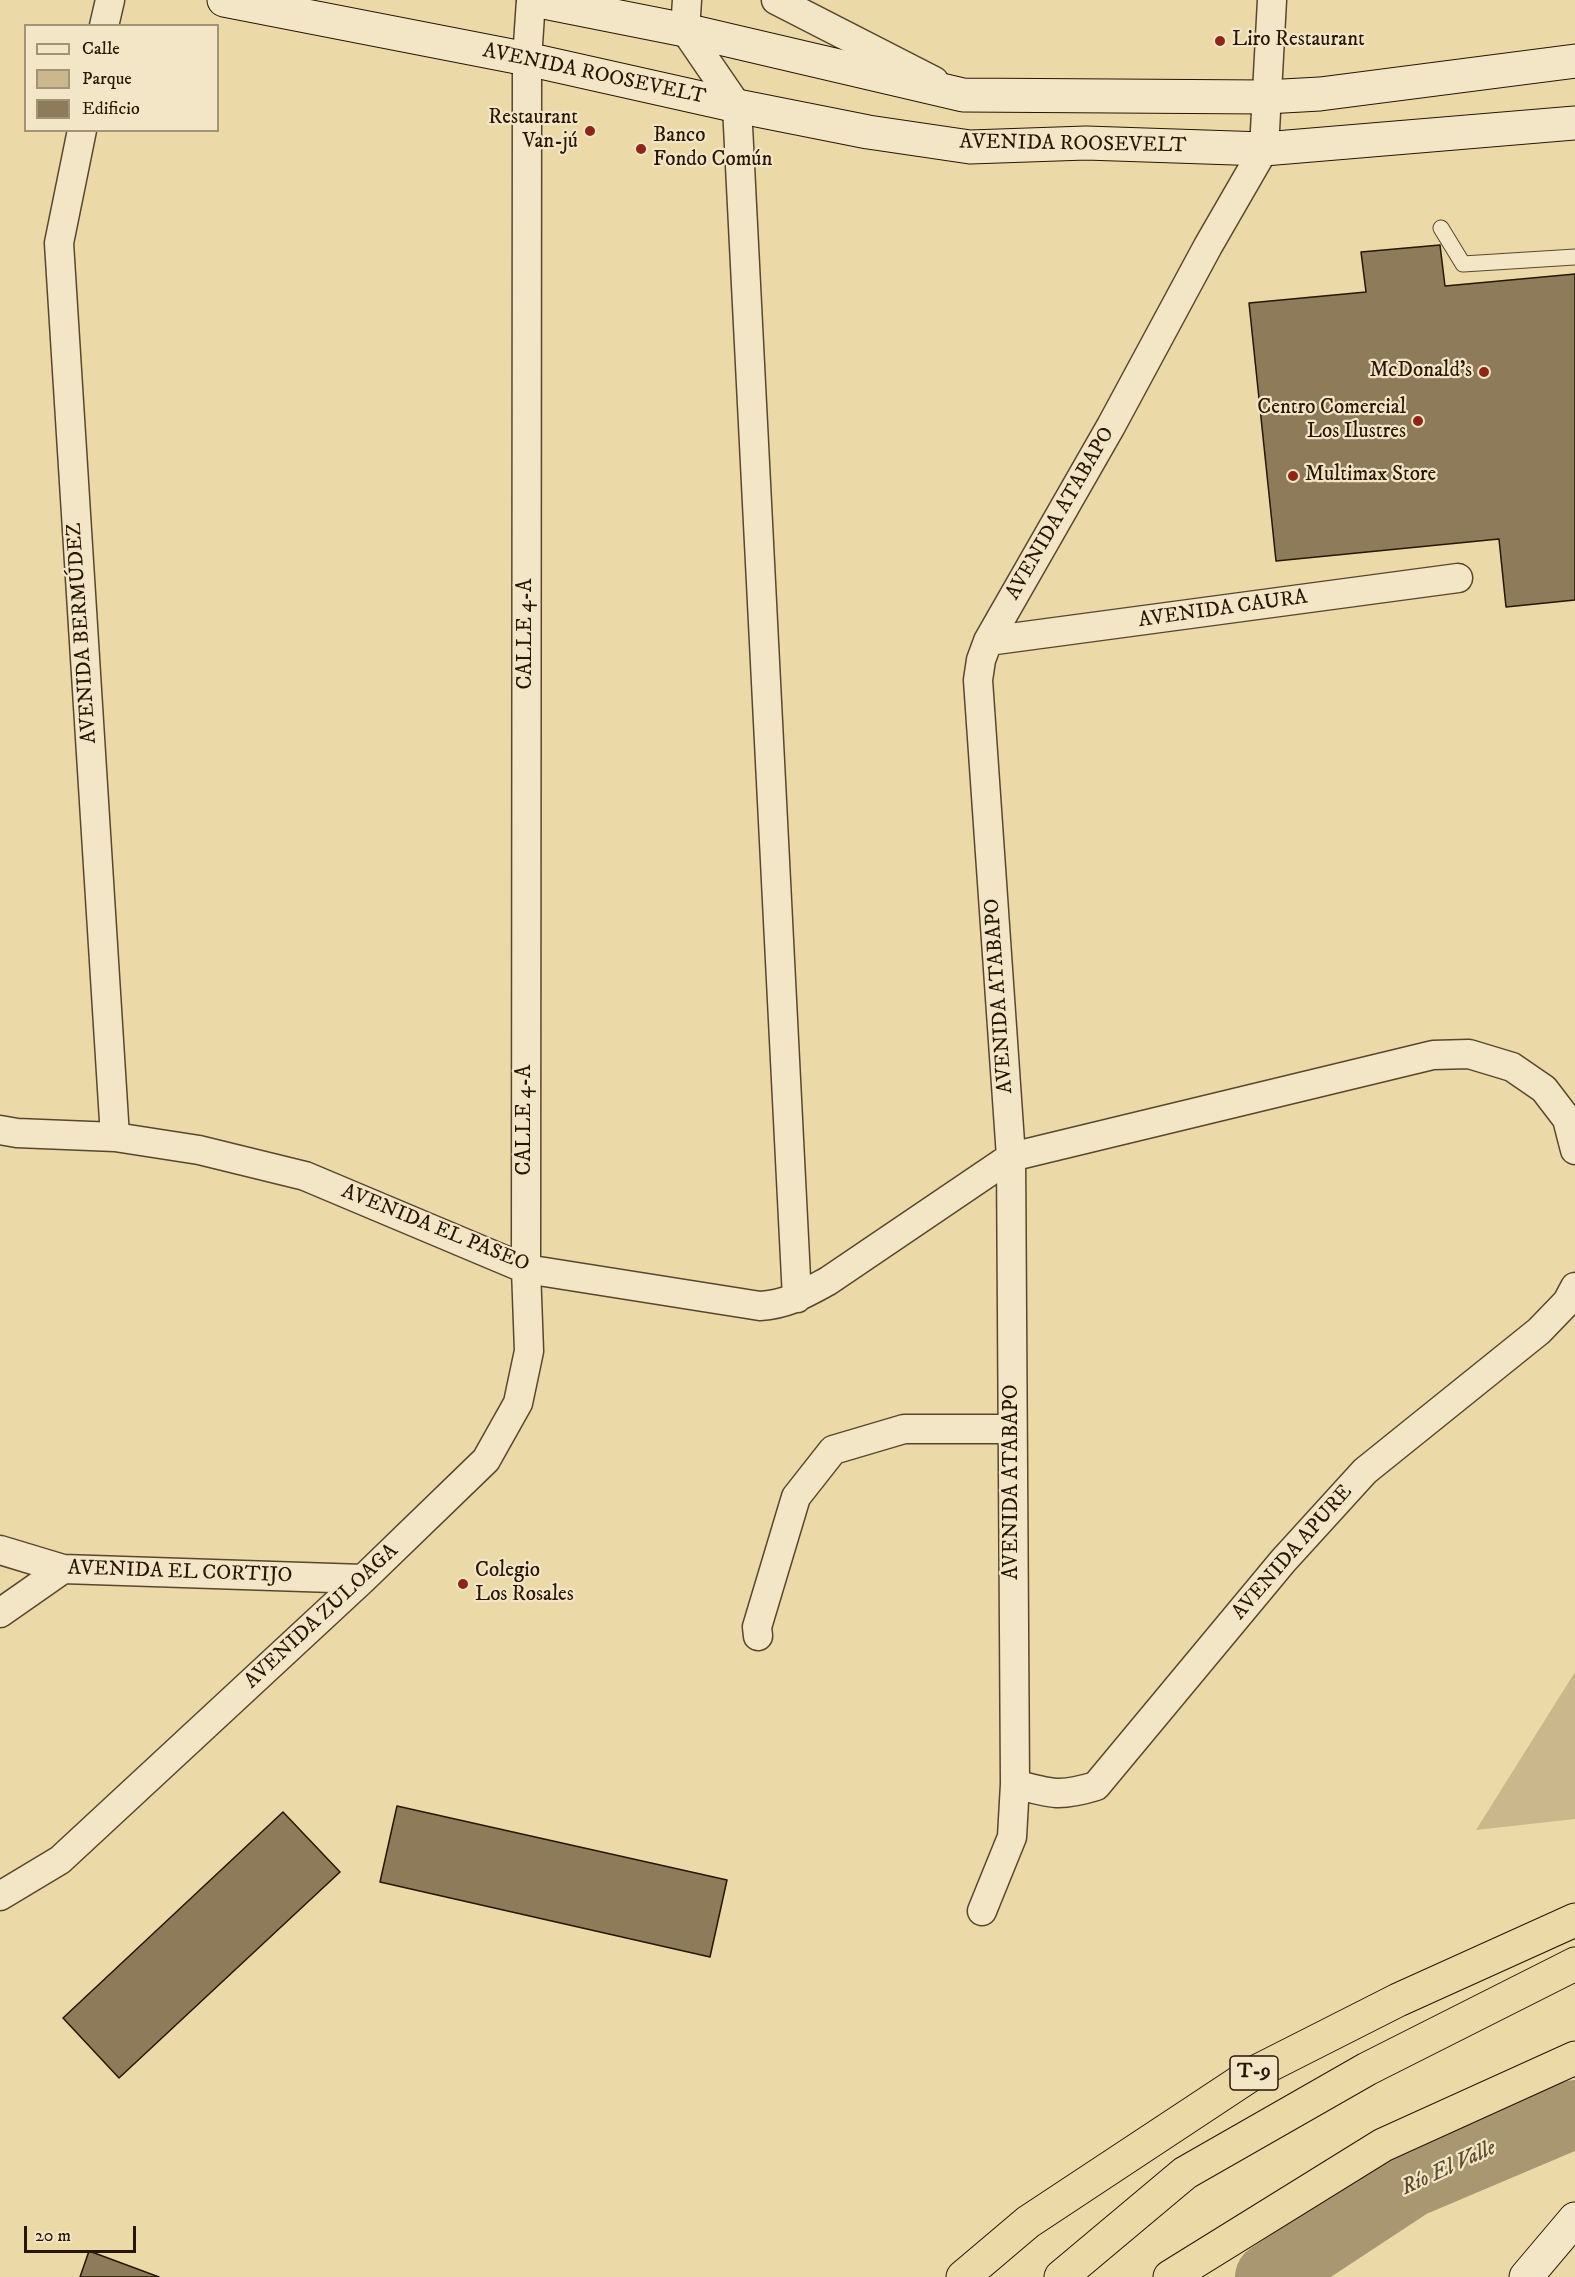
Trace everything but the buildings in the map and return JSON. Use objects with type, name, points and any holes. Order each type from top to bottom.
[{"type":"highway","name":"T-9","points":[[963,2277],[1028,2222],[1252,2074],[1398,2000],[1575,1920]]},
{"type":"highway","points":[[1061,2277],[1185,2173],[1367,2068],[1575,1964]]},
{"type":"highway","points":[[1170,2277],[1383,2145],[1575,2058]]},
{"type":"street","points":[[104,24],[110,0]]},
{"type":"street","name":"AVENIDA ROOSEVELT","points":[[224,0],[527,59],[737,106],[868,132],[970,147],[1086,143],[1264,149],[1575,123]]},
{"type":"street","points":[[532,0],[686,15],[963,95],[1265,97],[1320,94],[1575,61]]},
{"type":"street","name":"CALLE 4-A","points":[[526,1269],[527,59],[532,0]]},
{"type":"street","points":[[776,0],[963,95]]},
{"type":"street","points":[[1264,149],[1272,0]]},
{"type":"street","points":[[686,15],[737,106],[797,1298]]},
{"type":"street","name":"AVENIDA BERMÚDEZ","points":[[82,132],[59,243],[115,1137]]},
{"type":"street","name":"AVENIDA ATABAPO","points":[[982,1911],[1012,1838],[1015,1784],[1011,1157],[978,680],[981,660],[988,641],[1111,426],[1208,246],[1264,149]]},
{"type":"street","name":"AVENIDA CAURA","points":[[988,641],[1458,578]]},
{"type":"street","points":[[1011,1157],[1433,1055],[1469,1054],[1512,1067],[1544,1089],[1567,1119],[1575,1150]]},
{"type":"street","name":"AVENIDA EL PASEO","points":[[0,1130],[17,1133],[115,1137],[199,1150],[304,1176],[526,1269],[760,1306],[779,1305],[828,1281],[1011,1157]]},
{"type":"street","name":"AVENIDA ZULOAGA","points":[[0,1896],[60,1860],[363,1579],[486,1460],[518,1403],[529,1351],[526,1269]]},
{"type":"street","name":"AVENIDA APURE","points":[[1015,1784],[1045,1793],[1069,1794],[1096,1786],[1283,1561],[1365,1470],[1539,1331],[1567,1302],[1575,1287]]},
{"type":"street","points":[[758,1636],[757,1627],[796,1497],[833,1450],[904,1429],[1012,1429]]},
{"type":"street","name":"AVENIDA EL CORTIJO","points":[[0,1550],[63,1569],[363,1579]]},
{"type":"street","points":[[0,1613],[63,1569]]},
{"type":"street","points":[[1526,2277],[1575,2219]]},
{"type":"lane","points":[[1441,228],[1463,264],[1575,257]]},
{"type":"green space","points":[[1575,1672],[1575,1819],[1476,1830]]},
{"type":"waterway","name":"Río El Valle","points":[[1269,2277],[1410,2184],[1575,2114]]},
{"type":"place","name":"Liro Restaurant","points":[[1220,41]]},
{"type":"place","name":"Restaurant Van-jú","points":[[590,131]]},
{"type":"place","name":"Banco Fondo Común","points":[[641,149]]},
{"type":"place","name":"McDonald's","points":[[1484,372]]},
{"type":"place","name":"Centro Comercial Los Ilustres","points":[[1418,421]]},
{"type":"place","name":"Multimax Store","points":[[1293,476]]},
{"type":"place","name":"Colegio Los Rosales","points":[[463,1584]]}]
